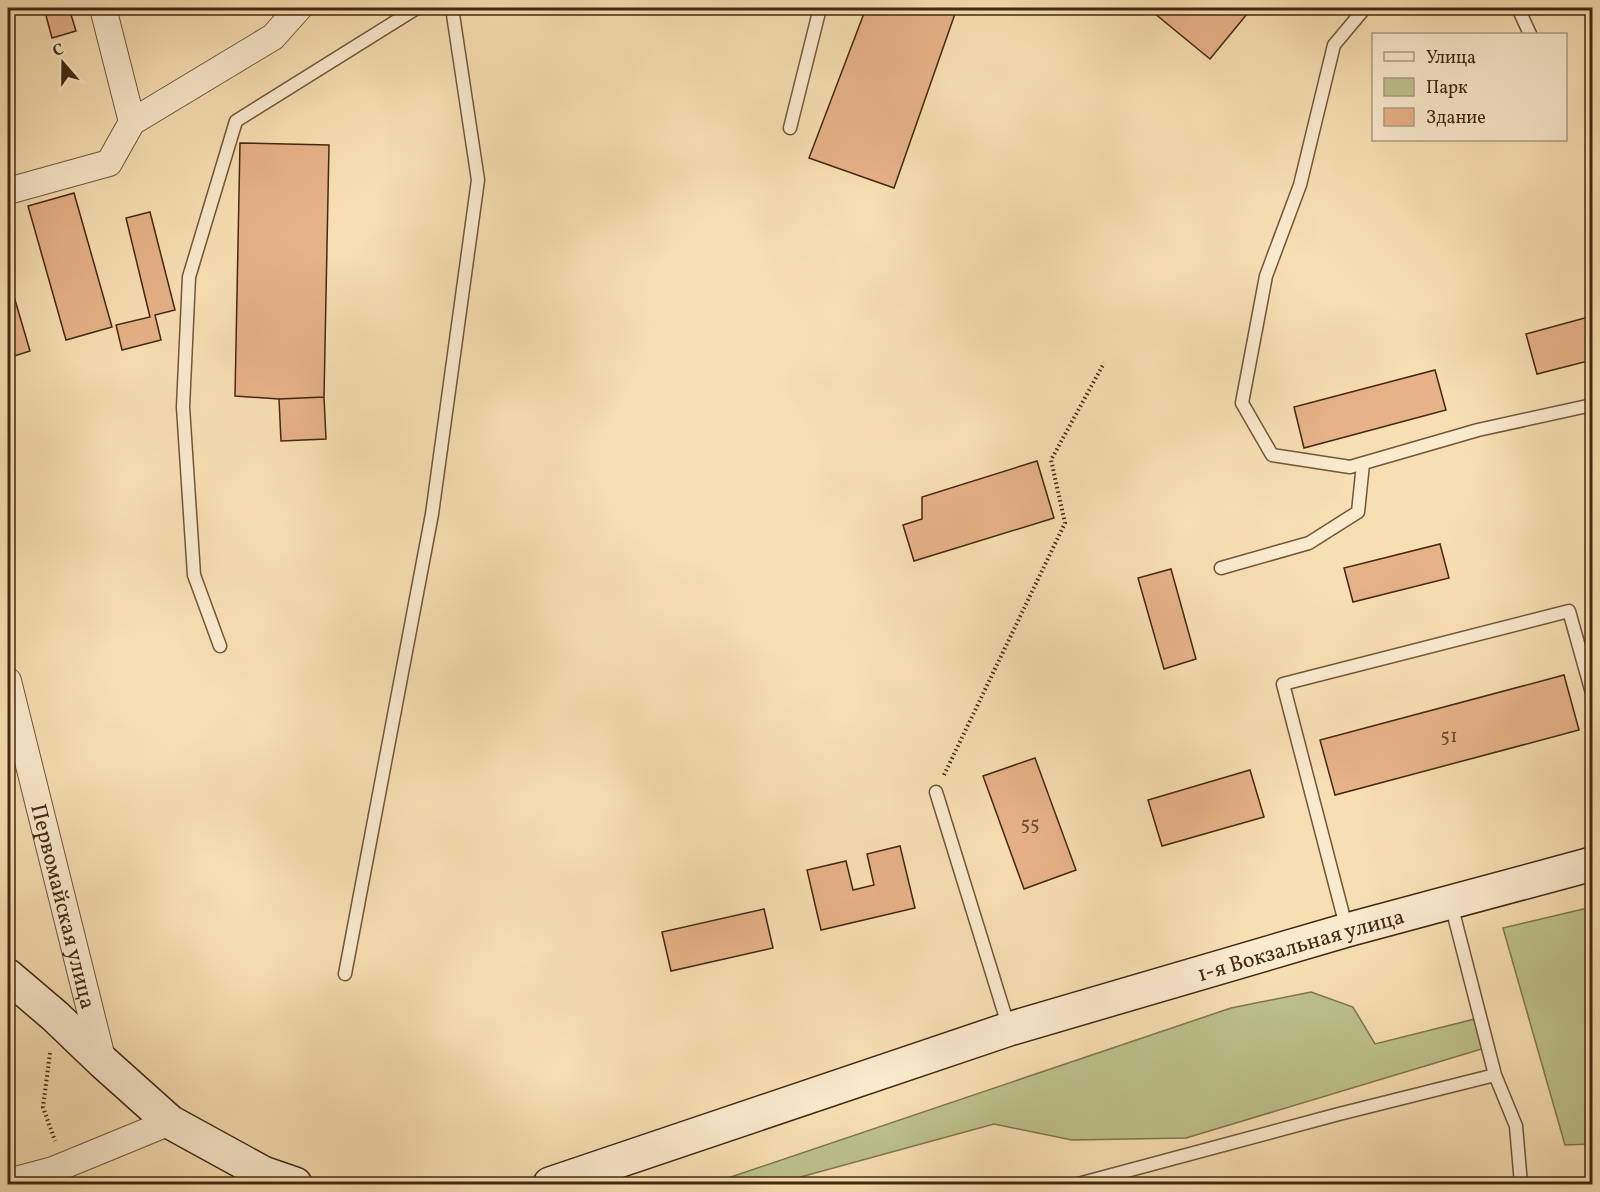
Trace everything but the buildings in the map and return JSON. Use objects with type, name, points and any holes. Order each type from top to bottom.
[{"type":"main road","name":"1-я Вокзальная улица","points":[[550,1185],[1009,1029],[1347,930],[1593,864]]},
{"type":"main road","points":[[8,976],[170,1122],[258,1179],[295,1185]]},
{"type":"street","points":[[103,8],[132,122]]},
{"type":"street","points":[[8,191],[109,163],[132,122],[273,37],[300,8]]},
{"type":"street","name":"Первомайская улица","points":[[8,681],[103,1062]]},
{"type":"street","points":[[8,1182],[53,1170],[170,1122]]},
{"type":"lane","points":[[220,646],[195,575],[183,407],[189,277],[236,121],[417,8]]},
{"type":"lane","points":[[345,974],[432,514],[477,180],[452,8]]},
{"type":"lane","points":[[790,128],[820,8]]},
{"type":"lane","points":[[1365,8],[1334,45],[1300,185],[1266,276],[1242,403],[1272,455],[1350,467],[1478,430],[1593,405]]},
{"type":"lane","points":[[1518,8],[1530,33]]},
{"type":"lane","points":[[1221,568],[1309,543],[1358,512],[1363,464]]},
{"type":"lane","points":[[1347,930],[1283,684],[1569,611],[1593,693]]},
{"type":"lane","points":[[936,792],[1009,1029]]},
{"type":"lane","points":[[1450,902],[1495,1075],[1516,1126],[1521,1185]]},
{"type":"lane","points":[[1078,1185],[1339,1114],[1495,1075]]},
{"type":"path","points":[[936,792],[1065,523],[1051,460],[1104,363]]},
{"type":"path","points":[[53,1170],[59,1152],[43,1107],[55,1016]]},
{"type":"green space","points":[[1592,907],[1592,1144],[1565,1145],[1503,928]]},
{"type":"green space","points":[[1311,992],[1353,1007],[1375,1044],[1475,1019],[1485,1048],[1186,1138],[1072,1140],[994,1124],[775,1184],[710,1184],[1231,1008]]}]
